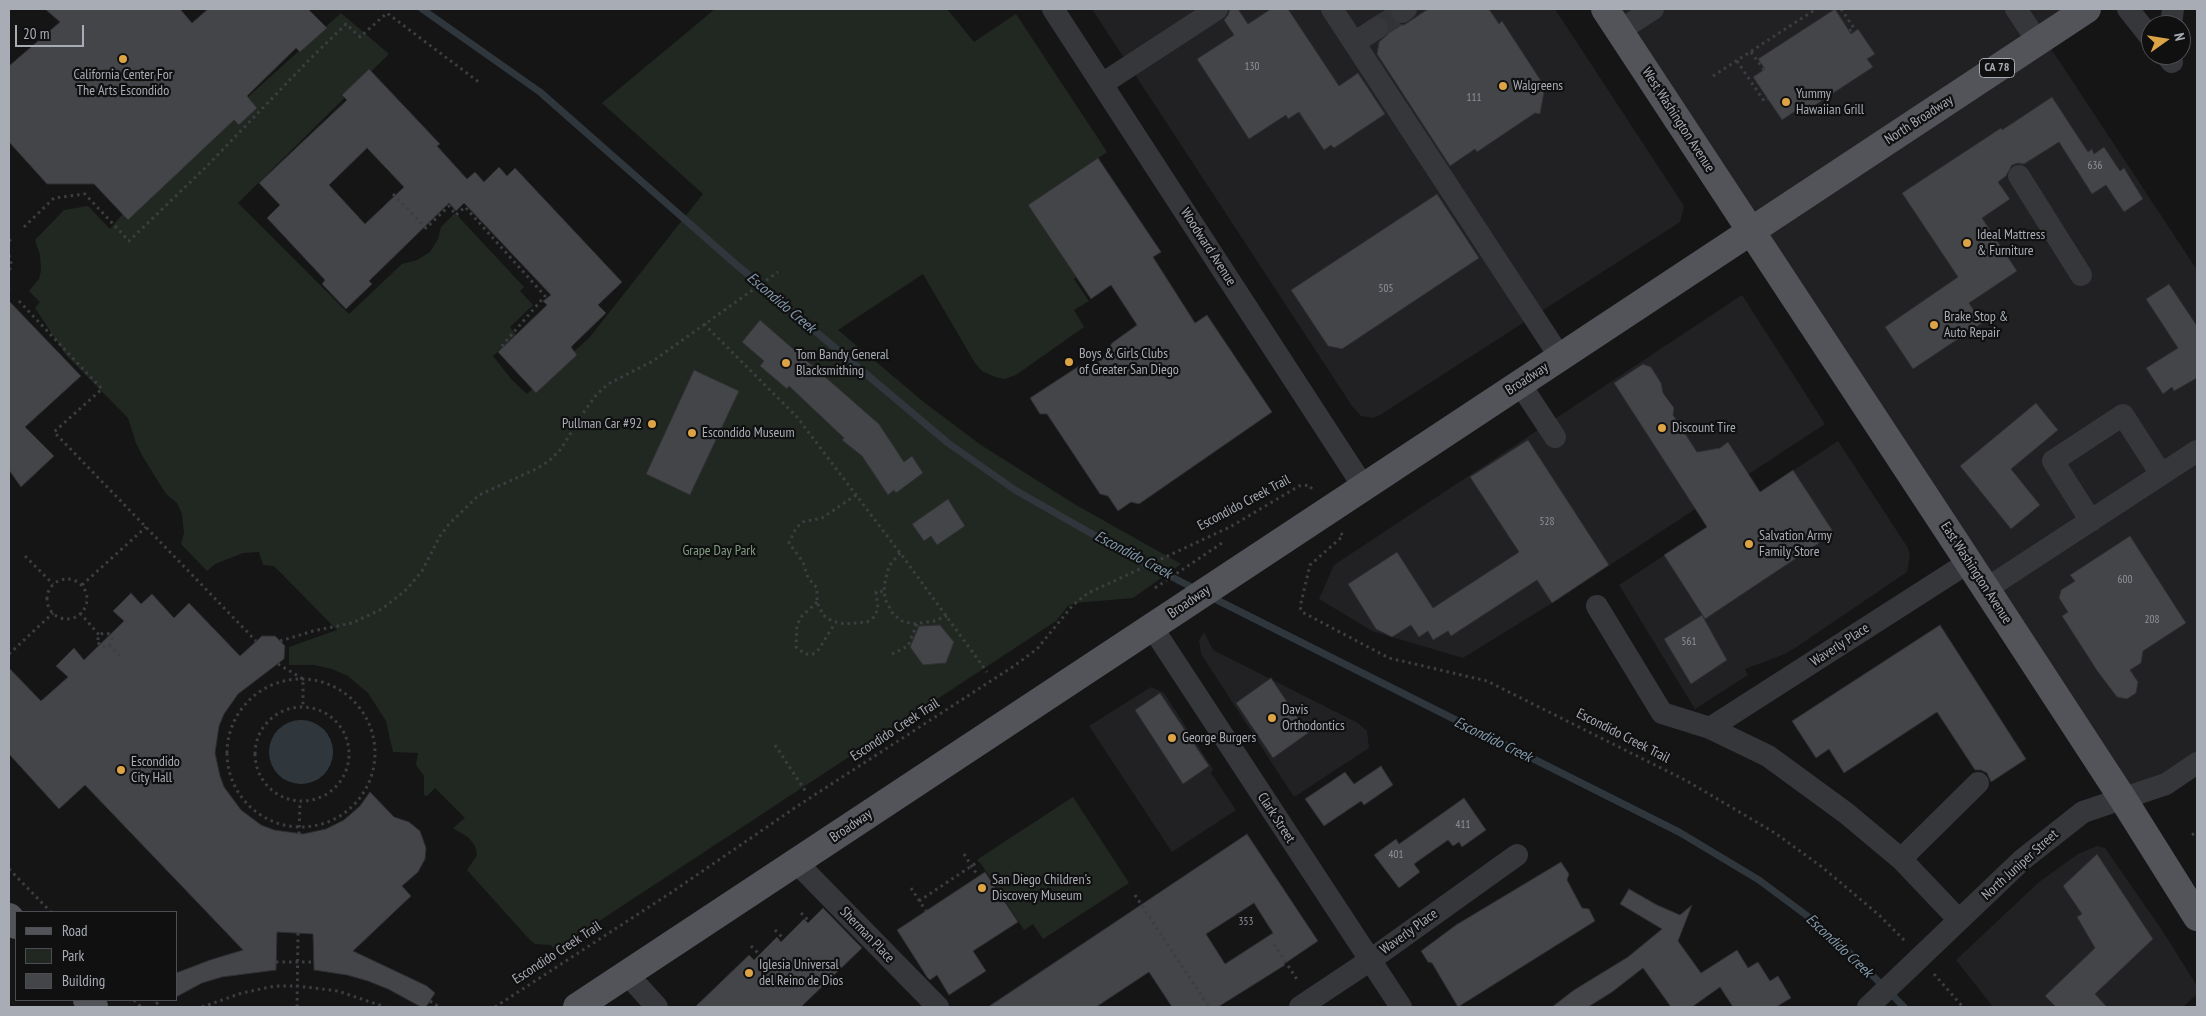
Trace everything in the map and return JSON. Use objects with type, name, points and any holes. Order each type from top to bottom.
[{"type":"main road","name":"West Washington Avenue","points":[[1605,9],[1752,231]]},
{"type":"main road","name":"North Broadway","points":[[1752,231],[2087,9]]},
{"type":"main road","name":"Broadway","points":[[627,974],[1182,608],[1363,486],[1752,231]]},
{"type":"main road","name":"East Washington Avenue","points":[[1752,231],[2123,799],[2197,917]]},
{"type":"main road","points":[[577,1007],[627,974]]},
{"type":"street","name":"Woodward Avenue","points":[[1053,9],[1363,486]]},
{"type":"street","points":[[1102,84],[1216,9]]},
{"type":"street","points":[[1332,9],[1560,357]]},
{"type":"street","points":[[1620,31],[1652,9]]},
{"type":"street","points":[[2016,9],[2038,42]]},
{"type":"street","points":[[2128,9],[2141,25]]},
{"type":"street","points":[[1354,43],[1377,28]]},
{"type":"street","points":[[2019,176],[2081,275]]},
{"type":"street","points":[[1520,384],[1555,437]]},
{"type":"street","points":[[2091,521],[2053,461],[2123,415],[2161,474]]},
{"type":"street","points":[[1986,589],[2197,451]]},
{"type":"street","name":"Waverly Place","points":[[1710,728],[1969,562]]},
{"type":"street","points":[[1597,606],[1662,713],[1710,728],[1768,756],[1846,813],[1901,859],[1959,920]]},
{"type":"street","name":"Clark Street","points":[[1152,627],[1369,961],[1401,1007]]},
{"type":"street","name":"North Juniper Street","points":[[1868,1007],[2022,860],[2076,817],[2083,812],[2166,784],[2197,763]]},
{"type":"street","points":[[1901,859],[1978,784]]},
{"type":"street","name":"Waverly Place","points":[[1305,1004],[1518,855]]},
{"type":"street","name":"Sherman Place","points":[[796,862],[938,1007]]},
{"type":"street","points":[[627,974],[657,1007]]},
{"type":"path","points":[[24,227],[54,198],[85,194],[129,241],[207,166],[346,24],[360,36],[392,9]]},
{"type":"path","points":[[1714,76],[1816,9]]},
{"type":"path","points":[[1842,9],[1854,28],[1849,31]]},
{"type":"path","points":[[387,14],[480,83]]},
{"type":"path","points":[[1751,52],[1764,70]]},
{"type":"path","points":[[1737,61],[1764,101],[1768,99]]},
{"type":"path","points":[[393,194],[426,228],[449,206],[456,215],[465,207],[545,296],[500,348]]},
{"type":"path","points":[[9,241],[12,237]]},
{"type":"path","points":[[9,254],[12,263],[9,274]]},
{"type":"path","points":[[280,641],[314,631],[352,624],[382,609],[406,589],[422,571],[440,536],[479,495],[496,486],[528,474],[549,460],[561,449],[582,413],[597,394],[622,375],[653,361],[778,272]]},
{"type":"path","points":[[19,301],[102,389],[54,432],[256,641]]},
{"type":"path","points":[[704,324],[797,417],[988,672]]},
{"type":"path","name":"Escondido Creek Trail","points":[[495,1007],[672,892],[799,804],[1014,666],[1037,649],[1073,605],[1088,593],[1136,569],[1230,527],[1299,486],[1309,485]]},
{"type":"path","points":[[856,494],[852,499],[822,518],[804,522],[796,528],[789,543],[803,562],[808,578],[817,588],[817,602],[823,616],[835,623],[857,624],[867,622],[874,617],[878,609],[876,592],[884,591]]},
{"type":"path","points":[[82,585],[146,528]]},
{"type":"path","name":"Escondido Creek Trail","points":[[1343,536],[1310,565],[1301,601],[1302,612],[1389,658],[1488,681],[1687,781],[1739,810],[1775,833],[1851,891],[1902,937],[1917,960],[1963,1007]]},
{"type":"path","points":[[1155,588],[1222,543]]},
{"type":"path","points":[[900,553],[888,566],[884,591],[885,600],[893,614],[902,621],[917,624],[934,621],[946,616]]},
{"type":"path","points":[[25,556],[53,584]]},
{"type":"path","points":[[65,579],[71,579],[82,585],[87,598],[86,604],[80,613],[72,618],[65,619],[53,613],[49,608],[48,595],[53,584],[65,579]]},
{"type":"path","points":[[817,602],[801,617],[797,624],[796,647],[805,654],[813,654],[819,649],[835,623]]},
{"type":"path","points":[[9,654],[53,613]]},
{"type":"path","points":[[80,613],[100,636]]},
{"type":"path","points":[[892,654],[908,646],[917,624]]},
{"type":"path","points":[[100,636],[103,634],[109,636],[110,645],[122,658]]},
{"type":"path","points":[[100,636],[98,642],[101,646],[110,645]]},
{"type":"path","points":[[278,664],[303,679]]},
{"type":"path","points":[[303,679],[303,706]]},
{"type":"path","points":[[303,679],[321,682],[337,689],[351,699],[363,712],[371,728],[374,764],[369,781],[361,796],[349,810],[334,819],[317,825],[300,827],[279,824],[260,814],[244,800],[233,782],[227,762],[228,740],[234,720],[246,703],[269,687],[282,681],[303,679]]},
{"type":"path","points":[[303,706],[320,710],[334,719],[344,732],[349,748],[348,764],[342,780],[331,792],[316,799],[300,801],[279,795],[263,780],[256,766],[255,751],[258,737],[265,724],[276,714],[290,708],[303,706]]},
{"type":"path","points":[[775,745],[806,792]]},
{"type":"path","points":[[299,834],[300,801]]},
{"type":"path","points":[[2192,835],[2197,831]]},
{"type":"path","points":[[964,854],[978,876]]},
{"type":"path","points":[[919,901],[979,861]]},
{"type":"path","points":[[9,869],[50,911]]},
{"type":"path","points":[[911,888],[926,911]]},
{"type":"path","points":[[1135,895],[1209,1007]]},
{"type":"path","points":[[801,913],[809,921]]},
{"type":"path","points":[[775,930],[784,939]]},
{"type":"path","points":[[297,1007],[298,933]]},
{"type":"path","points":[[1274,944],[1305,1004]]},
{"type":"path","points":[[751,946],[760,955]]},
{"type":"path","points":[[276,962],[315,962]]},
{"type":"path","points":[[202,1007],[242,993],[274,986],[297,986],[338,991],[385,1007]]},
{"type":"path","points":[[156,1004],[160,1001]]},
{"type":"path","points":[[430,1001],[439,1007]]},
{"type":"shaded area","points":[[1092,9],[1555,9],[1684,206],[1680,222],[1380,415],[1373,418],[1361,416],[1352,406]]},
{"type":"shaded area","points":[[1605,9],[2087,9],[2044,38],[2197,270],[2197,763],[2123,799]]},
{"type":"shaded area","points":[[1742,295],[1825,424],[1552,603],[1463,658],[1372,631],[1319,599],[1334,565]]},
{"type":"shaded area","points":[[1838,441],[1908,548],[1910,556],[1907,572],[1785,654],[1745,669],[1748,675],[1695,709],[1619,585]]},
{"type":"shaded area","points":[[1204,632],[1213,650],[1358,723],[1367,731],[1369,748],[1294,797],[1201,654],[1199,640]]},
{"type":"shaded area","points":[[1151,687],[1164,693],[1213,769],[1211,773],[1236,810],[1172,852],[1089,726]]},
{"type":"shaded area","points":[[295,720],[307,720],[324,729],[331,740],[333,752],[331,764],[324,775],[307,784],[295,784],[283,779],[274,770],[269,758],[269,746],[274,734],[283,725]]},
{"type":"shaded area","points":[[2097,846],[2105,848],[2162,930],[2197,986],[2197,994],[2183,1007],[1993,1007],[1956,960],[2039,882],[2078,854]]},
{"type":"green space","name":"Grape Day Park","points":[[715,9],[947,9],[974,42],[1016,14],[1107,152],[1028,205],[1076,277],[1074,279],[1089,301],[1074,310],[1084,327],[1016,375],[1004,379],[995,377],[982,371],[975,363],[923,274],[838,330],[925,403],[981,445],[1076,505],[1181,564],[1133,598],[1075,603],[1068,606],[1056,621],[555,950],[551,945],[535,944],[530,940],[467,870],[477,855],[475,846],[469,838],[453,828],[465,818],[435,788],[427,796],[424,795],[424,776],[416,765],[418,753],[393,752],[386,721],[368,693],[348,676],[332,669],[314,665],[289,665],[289,647],[337,630],[274,566],[263,565],[259,552],[243,553],[215,564],[207,571],[181,544],[184,533],[182,514],[177,503],[166,494],[143,457],[136,443],[128,418],[66,355],[35,308],[40,302],[29,291],[39,279],[41,271],[40,255],[35,240],[64,210],[88,206],[110,229],[136,198],[341,13],[389,54],[238,203],[349,314],[402,264],[417,260],[430,252],[438,239],[441,227],[455,213],[524,287],[520,291],[533,305],[510,327],[516,335],[493,356],[512,380],[527,394],[589,338],[703,194],[602,103]]},
{"type":"green space","points":[[1073,797],[1129,883],[1043,939],[1033,924],[1024,930],[978,859]]},
{"type":"building","points":[[45,9],[180,9],[192,23],[208,9],[308,9],[327,28],[300,52],[296,48],[247,96],[257,108],[239,125],[234,120],[128,220],[94,184],[47,184],[9,142],[9,66],[60,22]]},
{"type":"building","points":[[1230,9],[1238,9],[1248,24],[1271,9],[1288,9],[1339,86],[1358,73],[1385,114],[1334,148],[1331,145],[1324,150],[1299,112],[1288,119],[1286,115],[1249,139],[1197,59],[1234,35],[1224,20]]},
{"type":"building","name":"Walgreens","points":[[1428,9],[1489,9],[1499,24],[1502,21],[1545,87],[1540,114],[1535,113],[1477,152],[1475,149],[1450,166],[1377,54],[1379,42],[1388,34],[1390,28],[1388,20],[1382,16],[1389,11],[1392,20],[1397,24],[1404,25]]},
{"type":"building","points":[[1835,9],[1851,34],[1858,29],[1875,54],[1867,59],[1873,67],[1806,111],[1803,106],[1782,120],[1753,77],[1765,69],[1758,59]]},
{"type":"building","points":[[369,69],[440,144],[437,146],[467,179],[475,172],[484,182],[499,167],[507,176],[515,168],[622,282],[598,305],[606,313],[571,347],[577,355],[536,393],[498,352],[547,305],[543,301],[551,295],[464,203],[456,211],[449,203],[369,281],[372,284],[346,309],[322,284],[325,280],[267,218],[280,205],[259,183],[347,100],[342,95]],"holes":[[[367,148],[404,187],[365,224],[329,185]]]},
{"type":"building","points":[[2052,97],[2088,152],[2092,149],[2094,154],[2104,147],[2120,171],[2124,168],[2143,199],[2124,212],[2106,185],[2092,194],[2059,142],[2024,164],[2012,165],[2006,176],[1998,182],[2010,199],[1982,218],[2017,271],[1969,303],[1982,323],[1913,369],[1885,327],[1958,277],[1902,193]]},
{"type":"building","points":[[1098,158],[1161,252],[1153,257],[1195,323],[1207,315],[1272,412],[1139,504],[1131,502],[1118,511],[1108,496],[1100,494],[1047,414],[1040,414],[1030,398],[1079,366],[1090,365],[1102,360],[1112,343],[1137,325],[1111,285],[1091,299],[1028,205]]},
{"type":"building","points":[[1437,194],[1479,258],[1342,349],[1328,346],[1291,290]]},
{"type":"building","points":[[2169,284],[2197,326],[2197,378],[2174,391],[2172,387],[2163,394],[2146,368],[2178,348],[2146,299]]},
{"type":"building","points":[[9,301],[81,376],[25,427],[54,456],[21,487],[9,470]]},
{"type":"building","points":[[760,320],[879,424],[904,462],[912,456],[923,473],[896,493],[894,490],[888,495],[862,456],[842,440],[844,438],[789,386],[787,389],[760,366],[764,361],[742,342]]},
{"type":"building","points":[[1643,364],[1651,367],[1661,383],[1663,393],[1674,408],[1673,415],[1697,452],[1720,448],[1728,442],[1760,492],[1793,470],[1834,533],[1705,619],[1664,555],[1707,527],[1614,383]]},
{"type":"building","name":"Escondido Museum","points":[[694,370],[739,391],[690,495],[646,474]]},
{"type":"building","points":[[2036,403],[2058,430],[2011,469],[2040,505],[2011,529],[1960,466]]},
{"type":"building","points":[[1528,440],[1609,565],[1552,603],[1537,580],[1451,636],[1448,631],[1433,640],[1428,631],[1419,637],[1411,625],[1392,637],[1376,629],[1348,584],[1397,552],[1433,608],[1519,552],[1470,477]]},
{"type":"building","points":[[948,499],[965,526],[937,545],[931,536],[924,541],[912,524]]},
{"type":"building","points":[[2130,536],[2186,623],[2143,651],[2141,663],[2130,670],[2138,682],[2136,693],[2127,699],[2117,697],[2098,672],[2062,616],[2068,612],[2059,598],[2061,590],[2075,581],[2070,575]]},
{"type":"building","name":"Escondido City Hall","points":[[131,593],[141,604],[152,594],[174,618],[189,603],[240,656],[262,636],[275,636],[285,646],[284,659],[238,694],[224,714],[219,726],[215,753],[224,787],[241,810],[261,825],[274,830],[303,834],[326,829],[344,820],[360,806],[370,792],[394,817],[409,822],[420,831],[426,848],[425,859],[418,872],[402,886],[411,896],[353,951],[427,986],[435,993],[426,1007],[421,1007],[388,989],[368,981],[347,975],[314,970],[313,934],[277,932],[276,970],[222,977],[202,983],[178,996],[178,972],[243,950],[85,785],[59,809],[9,754],[9,668],[41,701],[68,677],[56,666],[74,648],[84,660],[124,621],[113,611]]},
{"type":"building","points":[[1702,615],[1727,660],[1691,684],[1664,639]]},
{"type":"building","points":[[940,625],[954,642],[946,663],[923,665],[910,647],[919,626]]},
{"type":"building","points":[[1940,625],[2026,759],[1991,782],[1987,773],[1975,770],[1937,712],[1844,773],[1829,749],[1816,758],[1792,721]]},
{"type":"building","name":"Davis Orthodontics","points":[[1271,678],[1308,733],[1273,758],[1236,703]]},
{"type":"building","name":"George Burgers","points":[[1160,693],[1209,766],[1183,784],[1135,710]]},
{"type":"building","points":[[1381,766],[1393,785],[1364,805],[1361,801],[1324,826],[1305,799],[1345,772],[1354,784]]},
{"type":"building","points":[[1464,798],[1486,830],[1462,847],[1459,842],[1453,846],[1448,840],[1414,864],[1420,872],[1399,888],[1374,855],[1396,839],[1399,844]]},
{"type":"building","points":[[1247,834],[1318,941],[1285,965],[1218,1007],[1172,1007],[1149,972],[1096,1007],[988,1007]],"holes":[[[1254,903],[1273,933],[1225,964],[1206,934]]]},
{"type":"building","points":[[2097,854],[2153,939],[2095,994],[2107,1007],[2056,1007],[2045,996],[2095,948],[2077,917],[2082,914],[2063,886]]},
{"type":"building","points":[[1561,862],[1569,874],[1567,880],[1582,908],[1589,909],[1595,921],[1458,1007],[1432,963],[1428,962],[1421,951],[1456,925]]},
{"type":"building","points":[[985,872],[1018,922],[973,951],[986,971],[949,995],[937,975],[930,980],[927,977],[897,930]]},
{"type":"building","points":[[1629,889],[1657,905],[1680,915],[1692,905],[1678,941],[1701,973],[1737,950],[1748,968],[1758,962],[1770,981],[1778,976],[1791,998],[1776,1007],[1733,1007],[1720,987],[1692,1007],[1671,1007],[1643,968],[1612,992],[1588,1007],[1552,1007],[1574,990],[1628,957],[1662,929],[1620,904]]},
{"type":"building","points":[[823,908],[862,948],[801,1007],[695,1007],[749,955],[754,960],[777,937],[781,942],[804,919],[808,923]]},
{"type":"waterway","name":"Escondido Creek","points":[[422,9],[540,92],[732,261],[948,443],[1015,490],[1122,551],[1197,590]]},
{"type":"waterway","name":"Escondido Creek","points":[[1209,596],[1679,832],[1759,880],[1806,915],[1852,955],[1904,1007]]},
{"type":"tunnel","points":[[1377,28],[1402,12]]},
{"type":"place","name":"California Center For The Arts Escondido","points":[[123,59]]},
{"type":"place","name":"Walgreens","points":[[1503,86]]},
{"type":"place","name":"Yummy Hawaiian Grill","points":[[1786,102]]},
{"type":"place","name":"Ideal Mattress & Furniture","points":[[1967,243]]},
{"type":"place","name":"Brake Stop & Auto Repair","points":[[1934,325]]},
{"type":"place","name":"Boys & Girls Clubs of Greater San Diego","points":[[1069,362]]},
{"type":"place","name":"Tom Bandy General Blacksmithing","points":[[786,363]]},
{"type":"place","name":"Pullman Car #92","points":[[652,424]]},
{"type":"place","name":"Discount Tire","points":[[1662,428]]},
{"type":"place","name":"Escondido Museum","points":[[692,433]]},
{"type":"place","name":"Salvation Army Family Store","points":[[1749,544]]},
{"type":"place","name":"Davis Orthodontics","points":[[1272,718]]},
{"type":"place","name":"George Burgers","points":[[1172,738]]},
{"type":"place","name":"Escondido City Hall","points":[[121,770]]},
{"type":"place","name":"San Diego Children's Discovery Museum","points":[[982,888]]},
{"type":"place","name":"Iglesia Universal del Reino de Dios","points":[[749,973]]}]
